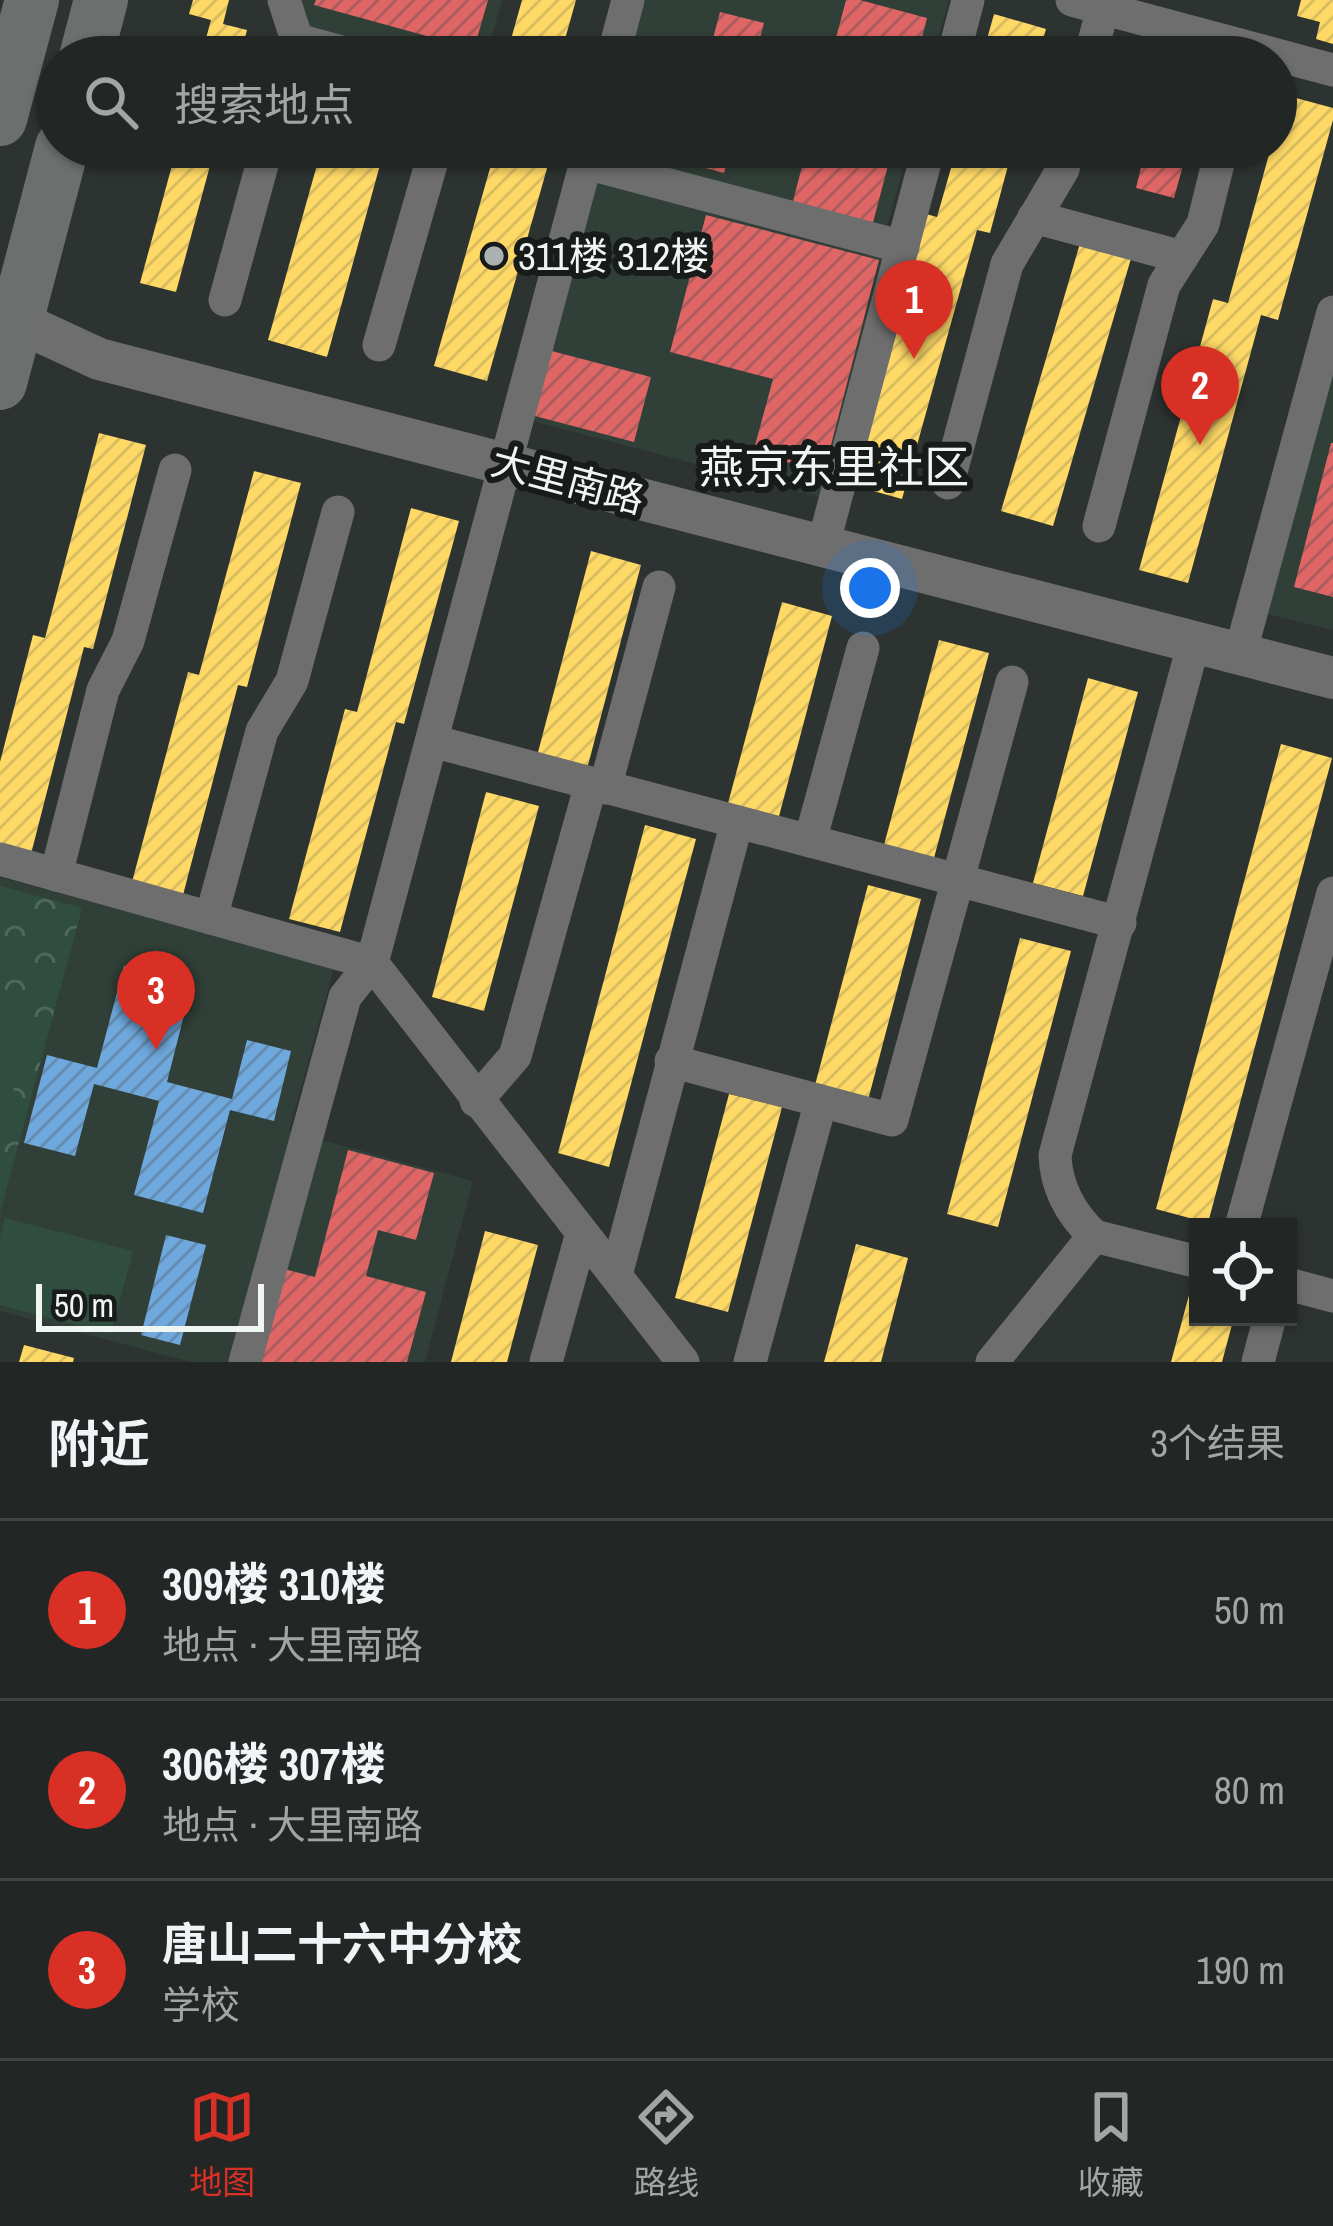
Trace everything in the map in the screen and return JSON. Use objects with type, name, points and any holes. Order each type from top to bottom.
[{"type":"main road","points":[[0,119],[32,0]]},
{"type":"main road","points":[[92,36],[101,0]]},
{"type":"main road","points":[[0,383],[57,168]]},
{"type":"street","points":[[284,0],[292,36]]},
{"type":"street","points":[[619,36],[628,0]]},
{"type":"street","points":[[959,36],[968,0]]},
{"type":"street","points":[[1089,36],[1087,4],[1193,36]]},
{"type":"street","points":[[1297,63],[1333,70]]},
{"type":"street","points":[[225,300],[261,168]]},
{"type":"street","points":[[380,345],[430,168]]},
{"type":"street","points":[[245,1362],[345,997],[372,963],[585,168]]},
{"type":"street","points":[[632,168],[902,248]]},
{"type":"street","points":[[825,538],[923,168]]},
{"type":"street","points":[[948,483],[1007,264],[1063,168]]},
{"type":"street","points":[[1099,526],[1164,285],[1203,224],[1217,168]]},
{"type":"street","points":[[1034,217],[1182,257]]},
{"type":"street","points":[[1240,654],[1333,312]]},
{"type":"street","name":"大里南路","points":[[17,321],[99,359],[1333,678]]},
{"type":"street","points":[[56,875],[103,690],[128,641],[175,470]]},
{"type":"street","points":[[211,918],[262,731],[292,681],[338,512]]},
{"type":"street","points":[[476,1101],[515,1056],[659,587]]},
{"type":"street","points":[[1189,1260],[1094,1236],[1080,1223],[1056,1179],[1054,1155],[1194,642]]},
{"type":"street","points":[[810,841],[863,648]]},
{"type":"street","points":[[671,1061],[892,1120],[1012,682]]},
{"type":"street","points":[[432,741],[1120,923]]},
{"type":"street","points":[[616,1275],[736,822]]},
{"type":"street","points":[[0,860],[372,963],[683,1362]]},
{"type":"street","points":[[1243,1218],[1333,893]]},
{"type":"street","points":[[750,1362],[821,1101]]},
{"type":"street","points":[[546,1362],[582,1233]]},
{"type":"street","points":[[992,1362],[1094,1236]]},
{"type":"street","points":[[1297,1286],[1333,1296]]},
{"type":"street","points":[[1258,1362],[1268,1326]]},
{"type":"shaded area","points":[[296,0],[502,0],[492,36],[332,36],[305,28]]},
{"type":"shaded area","points":[[637,0],[949,0],[939,36],[627,36]]},
{"type":"shaded area","points":[[591,168],[903,168],[879,256],[888,258],[825,498],[525,419]]},
{"type":"shaded area","points":[[1333,343],[1333,630],[1259,612]]},
{"type":"shaded area","points":[[0,877],[334,968],[289,1131],[473,1181],[425,1362],[190,1362],[0,1311]]},
{"type":"green space","points":[[0,886],[82,908],[0,1213]]},
{"type":"green space","points":[[0,992],[37,1002],[0,1141]]},
{"type":"green space","points":[[5,1218],[133,1251],[111,1334],[0,1305],[0,1237]]},
{"type":"building: 住宅","points":[[193,0],[229,0],[223,24],[247,30],[245,36],[207,36],[211,20],[189,14]]},
{"type":"building: 住宅","points":[[522,0],[576,0],[566,36],[512,36]]},
{"type":"building: 住宅","points":[[1301,0],[1333,0],[1333,44],[1316,39],[1320,22],[1297,16]]},
{"type":"building: 住宅","points":[[994,14],[1046,29],[1044,36],[988,36]]},
{"type":"building: 住宅","points":[[1297,98],[1333,108],[1278,320],[1261,315],[1188,583],[1139,570],[1213,299],[1228,303],[1265,168],[1297,168]]},
{"type":"building: 住宅","points":[[171,168],[209,168],[176,292],[140,283]]},
{"type":"building: 住宅","points":[[316,168],[379,168],[327,357],[268,340]]},
{"type":"building: 住宅","name":"311楼 312楼","points":[[490,168],[547,168],[487,381],[434,366]]},
{"type":"building: 住宅","points":[[951,168],[1007,168],[990,233],[977,230],[902,499],[852,485],[926,214],[937,217]]},
{"type":"building: 住宅","points":[[1081,240],[1132,255],[1053,526],[1001,511]]},
{"type":"building: 住宅","points":[[99,433],[146,445],[93,649],[84,647],[30,858],[0,850],[0,762],[33,635],[45,638]]},
{"type":"building: 住宅","points":[[254,471],[301,483],[247,687],[238,685],[183,895],[132,882],[188,672],[199,675]]},
{"type":"building: 住宅","points":[[411,508],[459,521],[404,724],[396,722],[340,932],[289,919],[345,709],[357,712]]},
{"type":"building: 住宅","points":[[591,551],[641,565],[587,769],[537,756]]},
{"type":"building: 住宅","points":[[782,602],[832,616],[778,820],[727,807]]},
{"type":"building: 住宅","points":[[939,640],[989,653],[934,858],[884,845]]},
{"type":"building: 住宅","points":[[1088,678],[1138,692],[1083,896],[1033,883]]},
{"type":"building: 住宅","points":[[1281,744],[1332,758],[1209,1218],[1156,1209]]},
{"type":"building: 住宅","points":[[486,792],[539,806],[484,1011],[432,997]]},
{"type":"building: 住宅","points":[[645,825],[696,839],[609,1167],[558,1153]]},
{"type":"building: 住宅","points":[[868,885],[921,899],[867,1104],[814,1089]]},
{"type":"building: 住宅","points":[[1020,938],[1071,951],[998,1227],[947,1214]]},
{"type":"building: 住宅","points":[[729,1094],[782,1107],[728,1312],[675,1298]]},
{"type":"building: 住宅","points":[[485,1231],[538,1245],[507,1362],[451,1362]]},
{"type":"building: 住宅","points":[[856,1244],[908,1258],[881,1362],[824,1362]]},
{"type":"building: 住宅","points":[[1189,1295],[1189,1326],[1232,1326],[1222,1362],[1171,1362]]},
{"type":"building: 住宅","points":[[24,1345],[74,1358],[73,1362],[19,1362]]},
{"type":"building: 商业","points":[[316,0],[488,0],[478,36],[427,36],[314,5]]},
{"type":"building: 商业","points":[[846,0],[927,18],[922,36],[837,36]]},
{"type":"building: 商业","points":[[720,12],[764,23],[761,36],[714,36]]},
{"type":"building: 商业","points":[[802,168],[887,168],[872,226],[792,205]]},
{"type":"building: 商业","points":[[1141,168],[1182,168],[1174,198],[1136,188]]},
{"type":"building: 商业","points":[[706,215],[879,260],[824,472],[753,453],[773,379],[670,352]]},
{"type":"building: 商业","points":[[548,350],[651,377],[634,442],[531,415]]},
{"type":"building: 商业","points":[[1333,443],[1333,597],[1294,587]]},
{"type":"building: 商业","points":[[348,1150],[434,1173],[416,1240],[378,1230],[366,1276],[426,1292],[407,1362],[260,1362],[284,1269],[315,1277]]},
{"type":"building: 学校","points":[[124,966],[192,984],[167,1082],[232,1099],[247,1040],[291,1051],[274,1121],[230,1110],[203,1213],[134,1195],[159,1101],[94,1084],[75,1156],[24,1143],[47,1055],[97,1068]]},
{"type":"building: 学校","points":[[166,1235],[206,1245],[180,1345],[141,1335]]},
{"type":"place","name":"311楼 312楼","points":[[494,256]]},
{"type":"place","name":"309楼 310楼","points":[[914,359]]},
{"type":"place","name":"306楼 307楼","points":[[1200,445]]},
{"type":"place","name":"唐山二十六中分校","points":[[156,1050]]},
{"type":"district","name":"燕京东里社区","points":[[834,467]]}]
